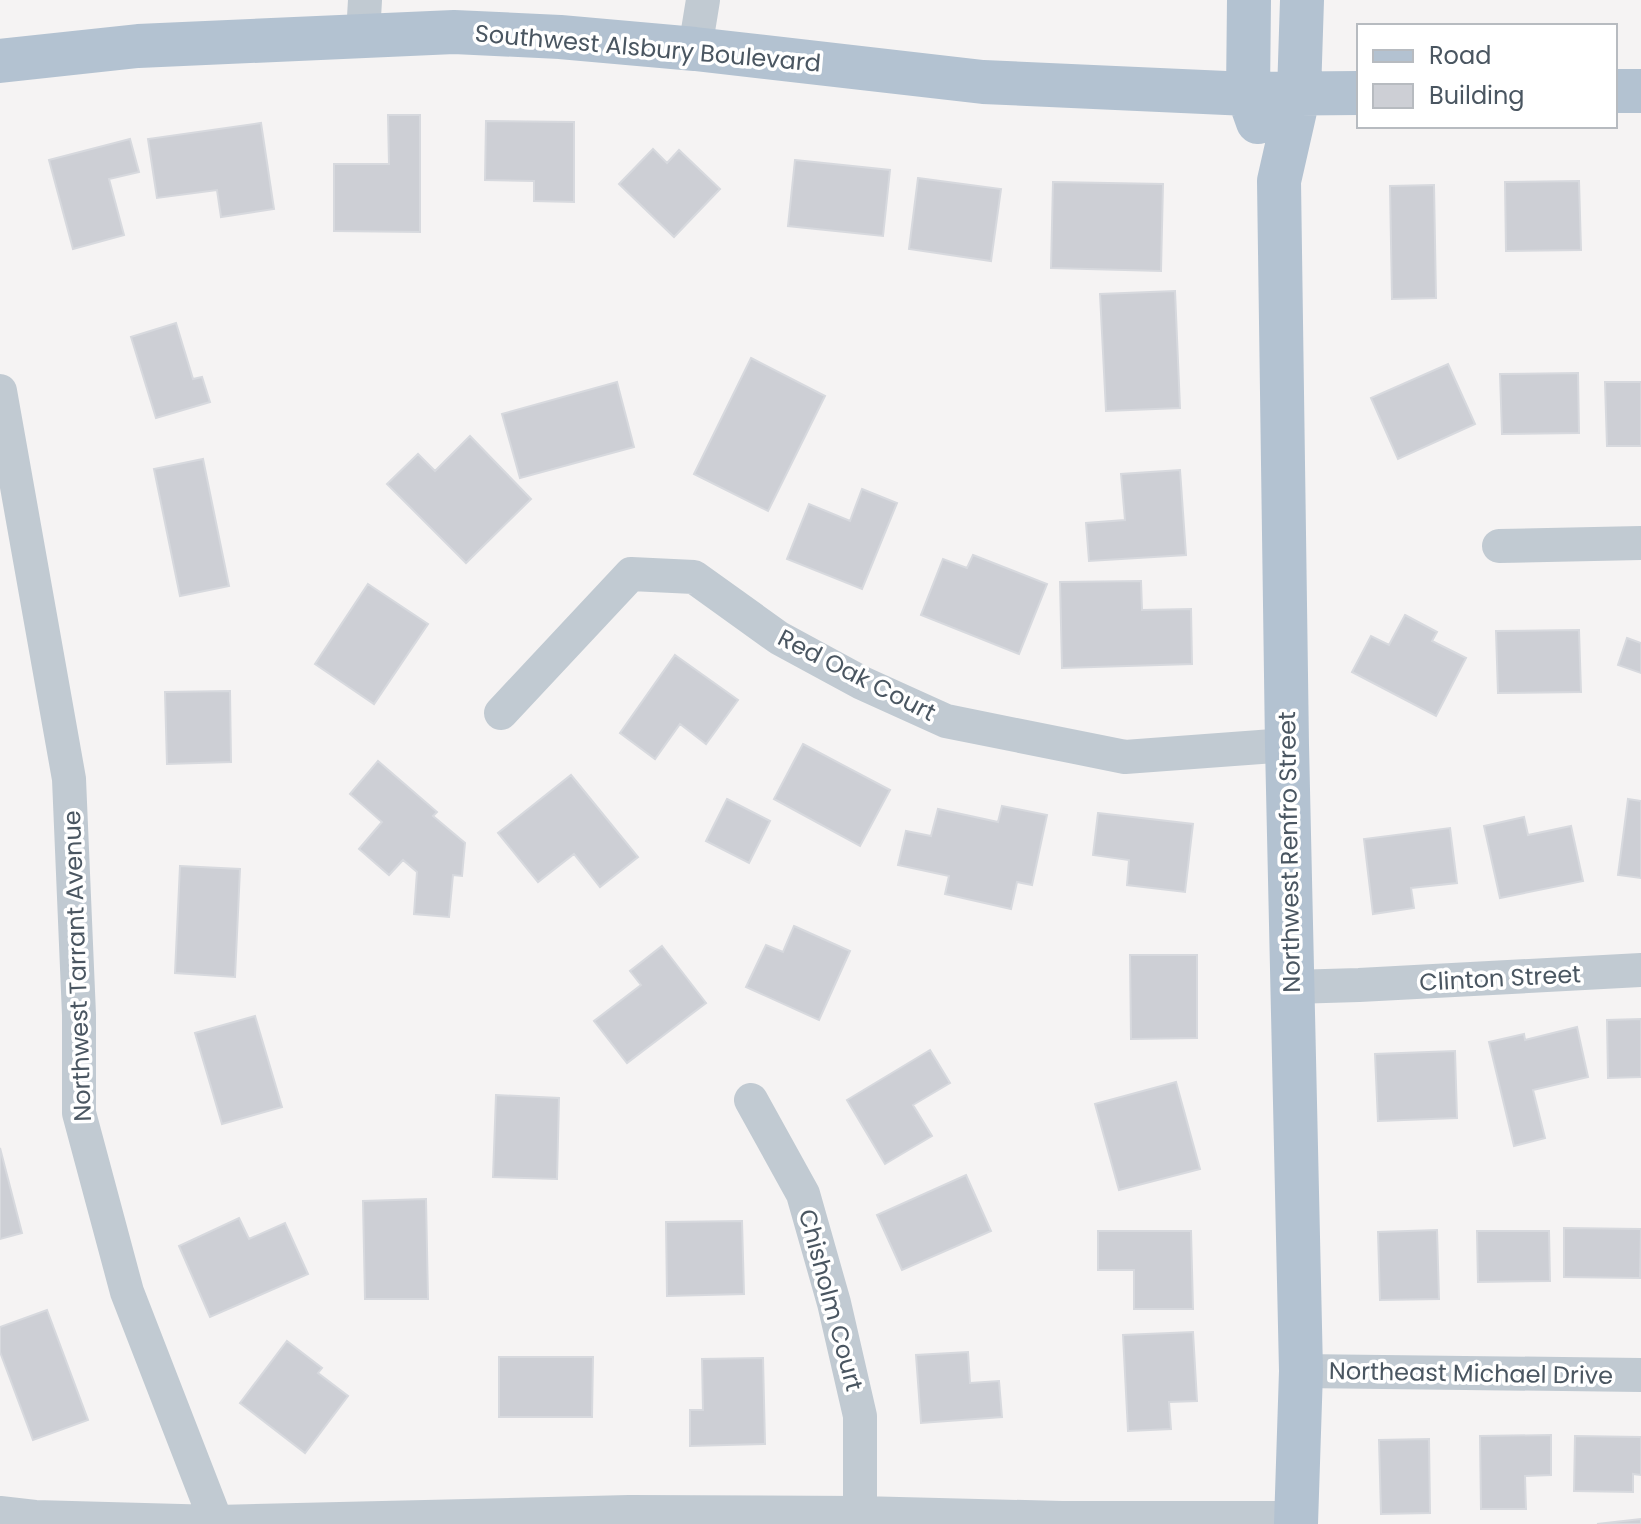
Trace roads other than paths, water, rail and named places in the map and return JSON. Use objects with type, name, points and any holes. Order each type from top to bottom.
[{"type":"main road","name":"Northwest Renfro Street","points":[[1249,0],[1248,94],[1279,181]]},
{"type":"main road","name":"Northwest Renfro Street","points":[[1296,1521],[1301,1371],[1287,745],[1279,181],[1299,93],[1302,0]]},
{"type":"main road","name":"Southwest Alsbury Boulevard","points":[[0,61],[364,18],[454,32],[560,37],[695,49],[983,82],[1248,94],[1357,93]]},
{"type":"main road","points":[[1617,91],[1641,91]]},
{"type":"street","points":[[695,49],[703,0]]},
{"type":"street","name":"Northwest Tarrant Avenue","points":[[0,391],[69,779],[79,1015],[79,1113],[127,1292],[217,1523]]},
{"type":"street","points":[[1499,546],[1641,543]]},
{"type":"street","name":"Red Oak Court","points":[[501,713],[631,574],[694,577],[779,638],[862,683],[946,721],[1125,757],[1287,745]]},
{"type":"street","name":"Clinton Street","points":[[1292,987],[1641,970]]},
{"type":"street","name":"Chisholm Court","points":[[751,1100],[803,1194],[834,1303],[860,1416],[860,1519]]},
{"type":"street","name":"Northeast Michael Drive","points":[[1301,1371],[1641,1375]]},
{"type":"street","points":[[0,1513],[217,1523],[629,1518],[1296,1521]]}]
